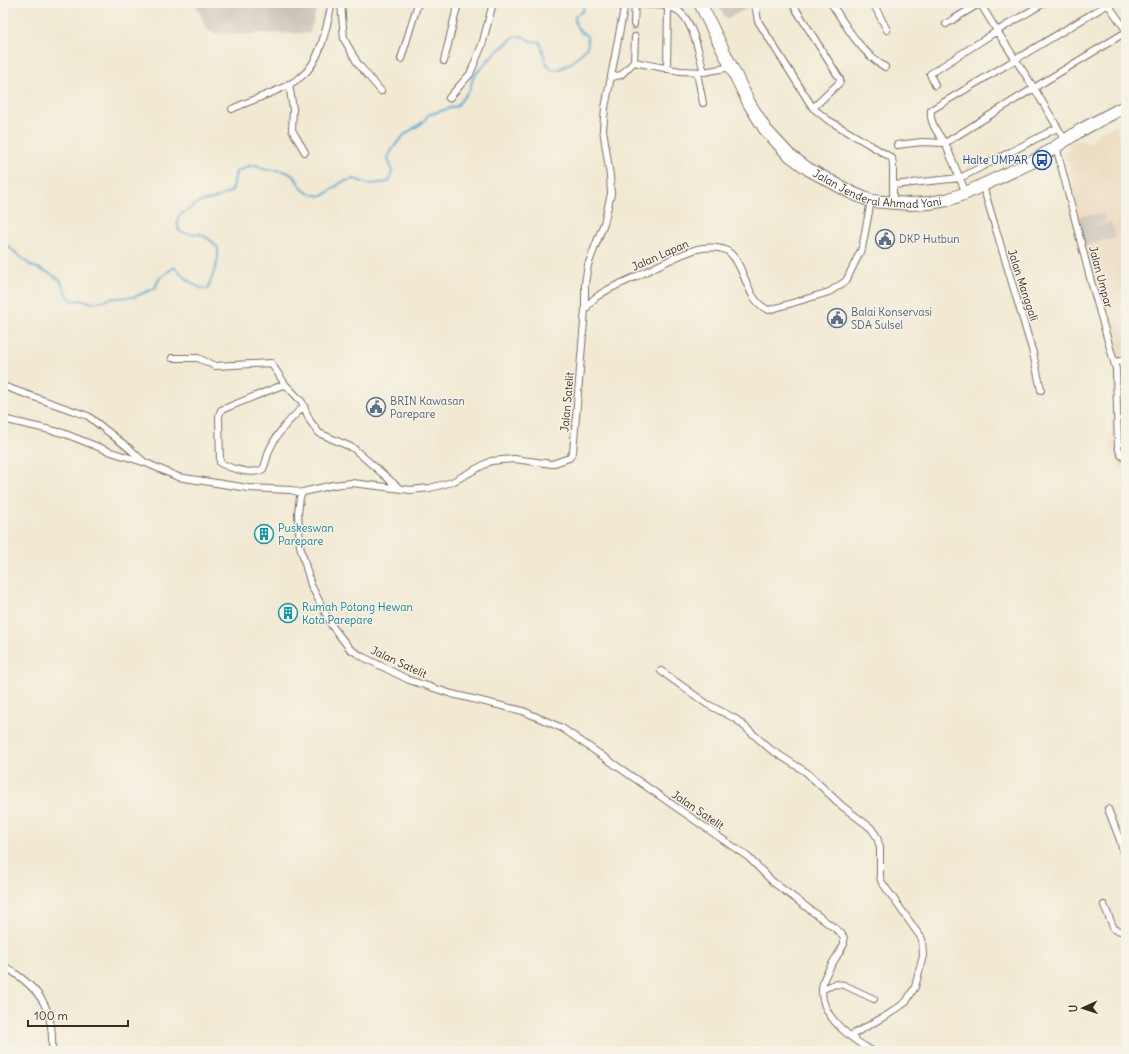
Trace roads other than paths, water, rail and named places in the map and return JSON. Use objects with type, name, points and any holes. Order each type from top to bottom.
[{"type":"highway","name":"Jalan Jenderal Ahmad Yani","points":[[700,3],[749,103],[765,129],[788,154],[808,169],[846,190],[871,201],[929,202],[946,200],[966,193],[1034,161],[1060,143],[1126,106]]},
{"type":"street","points":[[232,108],[289,84],[302,75],[317,54],[332,3]]},
{"type":"street","points":[[341,3],[344,39],[358,64],[381,91]]},
{"type":"street","points":[[401,59],[418,3]]},
{"type":"street","points":[[444,61],[458,3]]},
{"type":"street","points":[[449,98],[470,74],[482,45],[493,3]]},
{"type":"street","name":"Jalan Satelit","points":[[624,3],[605,108],[603,129],[610,176],[611,194],[604,223],[588,265],[585,283],[585,310],[573,452],[569,458],[552,464],[514,459],[496,460],[482,465],[452,482],[430,488],[411,490],[352,483],[316,488],[302,493],[298,513],[300,546],[310,585],[332,626],[350,649],[409,680],[452,694],[523,711],[562,728],[748,857],[773,882],[835,929],[844,938],[844,944],[824,980],[822,1000],[827,1012],[850,1036],[872,1051]]},
{"type":"street","points":[[759,3],[756,10],[758,21],[770,44],[813,108],[828,120],[860,141],[889,156],[893,165],[893,202]]},
{"type":"street","points":[[792,3],[840,79],[840,82],[813,108]]},
{"type":"street","points":[[831,3],[861,48],[872,59],[884,67]]},
{"type":"street","points":[[873,3],[887,30]]},
{"type":"street","points":[[946,24],[980,3]]},
{"type":"street","name":"Jalan Umpar","points":[[980,3],[1034,88],[1057,128],[1090,278],[1114,362],[1117,388],[1118,447],[1121,455],[1126,459]]},
{"type":"street","points":[[935,85],[930,74],[1044,3]]},
{"type":"street","points":[[897,145],[922,142],[945,143],[991,116],[1126,31],[1108,3],[931,110],[930,116],[932,122],[945,143],[966,193]]},
{"type":"street","points":[[634,24],[635,4],[668,7],[680,11],[688,22],[704,72]]},
{"type":"street","points":[[667,69],[668,7]]},
{"type":"street","points":[[611,76],[621,75],[634,62],[635,37]]},
{"type":"street","points":[[634,62],[667,69],[697,73],[731,67]]},
{"type":"street","points":[[697,73],[703,103]]},
{"type":"street","points":[[289,84],[292,109],[292,130],[305,152]]},
{"type":"street","points":[[893,185],[960,178],[1057,128]]},
{"type":"street","name":"Jalan Manggali","points":[[983,186],[1033,353],[1041,390]]},
{"type":"street","name":"Jalan Lapan","points":[[585,310],[594,299],[609,289],[656,266],[698,249],[715,247],[730,252],[756,301],[768,310],[829,292],[846,281],[862,248],[871,201]]},
{"type":"street","points":[[172,358],[198,358],[210,365],[215,366],[268,363],[273,365],[285,384],[304,406],[310,421],[319,433],[353,448],[399,488]]},
{"type":"street","points":[[1114,362],[1126,360]]},
{"type":"street","points":[[285,384],[222,410],[219,416],[220,463],[255,472],[261,471],[278,434],[290,419],[304,406]]},
{"type":"street","points":[[3,386],[88,416],[144,462]]},
{"type":"street","points":[[3,419],[64,433],[111,452],[144,462],[162,471],[187,479],[248,488],[291,490],[302,493]]},
{"type":"street","points":[[661,671],[707,704],[736,719],[770,749],[806,772],[842,806],[864,822],[877,837],[880,848],[881,881],[922,939],[923,956],[915,987],[906,1002],[890,1014],[850,1036]]},
{"type":"street","points":[[1108,809],[1120,840],[1126,863]]},
{"type":"street","points":[[1104,905],[1114,929],[1126,933]]},
{"type":"street","points":[[7,968],[30,984],[42,999],[48,1011],[52,1028],[52,1051]]},
{"type":"street","points":[[823,989],[835,984],[844,985],[874,999]]},
{"type":"waterway","points":[[3,242],[30,265],[51,274],[60,280],[68,296],[73,301],[83,300],[93,303],[115,298],[134,297],[155,288],[159,279],[174,267],[185,278],[198,287],[208,289],[218,260],[218,248],[205,236],[179,231],[177,221],[179,216],[199,202],[214,199],[232,191],[236,172],[249,166],[257,165],[267,170],[286,172],[296,178],[303,189],[307,192],[314,195],[323,196],[342,182],[354,179],[369,184],[389,182],[392,171],[388,157],[398,142],[408,132],[423,122],[428,115],[457,106],[470,89],[473,77],[493,55],[514,37],[522,36],[531,41],[540,42],[546,62],[551,69],[558,70],[571,63],[586,49],[588,44],[587,36],[577,28],[575,23],[575,16],[583,11],[584,3]]},
{"type":"tunnel","points":[[634,24],[635,37]]},
{"type":"place","name":"Halte UMPAR","points":[[1042,160]]},
{"type":"place","name":"DKP Hutbun","points":[[885,239]]},
{"type":"place","name":"Balai Konservasi SDA Sulsel","points":[[837,318]]},
{"type":"place","name":"BRIN Kawasan Parepare","points":[[376,407]]},
{"type":"place","name":"Puskeswan Parepare","points":[[264,534]]},
{"type":"place","name":"Rumah Potong Hewan Kota Parepare","points":[[288,613]]}]
